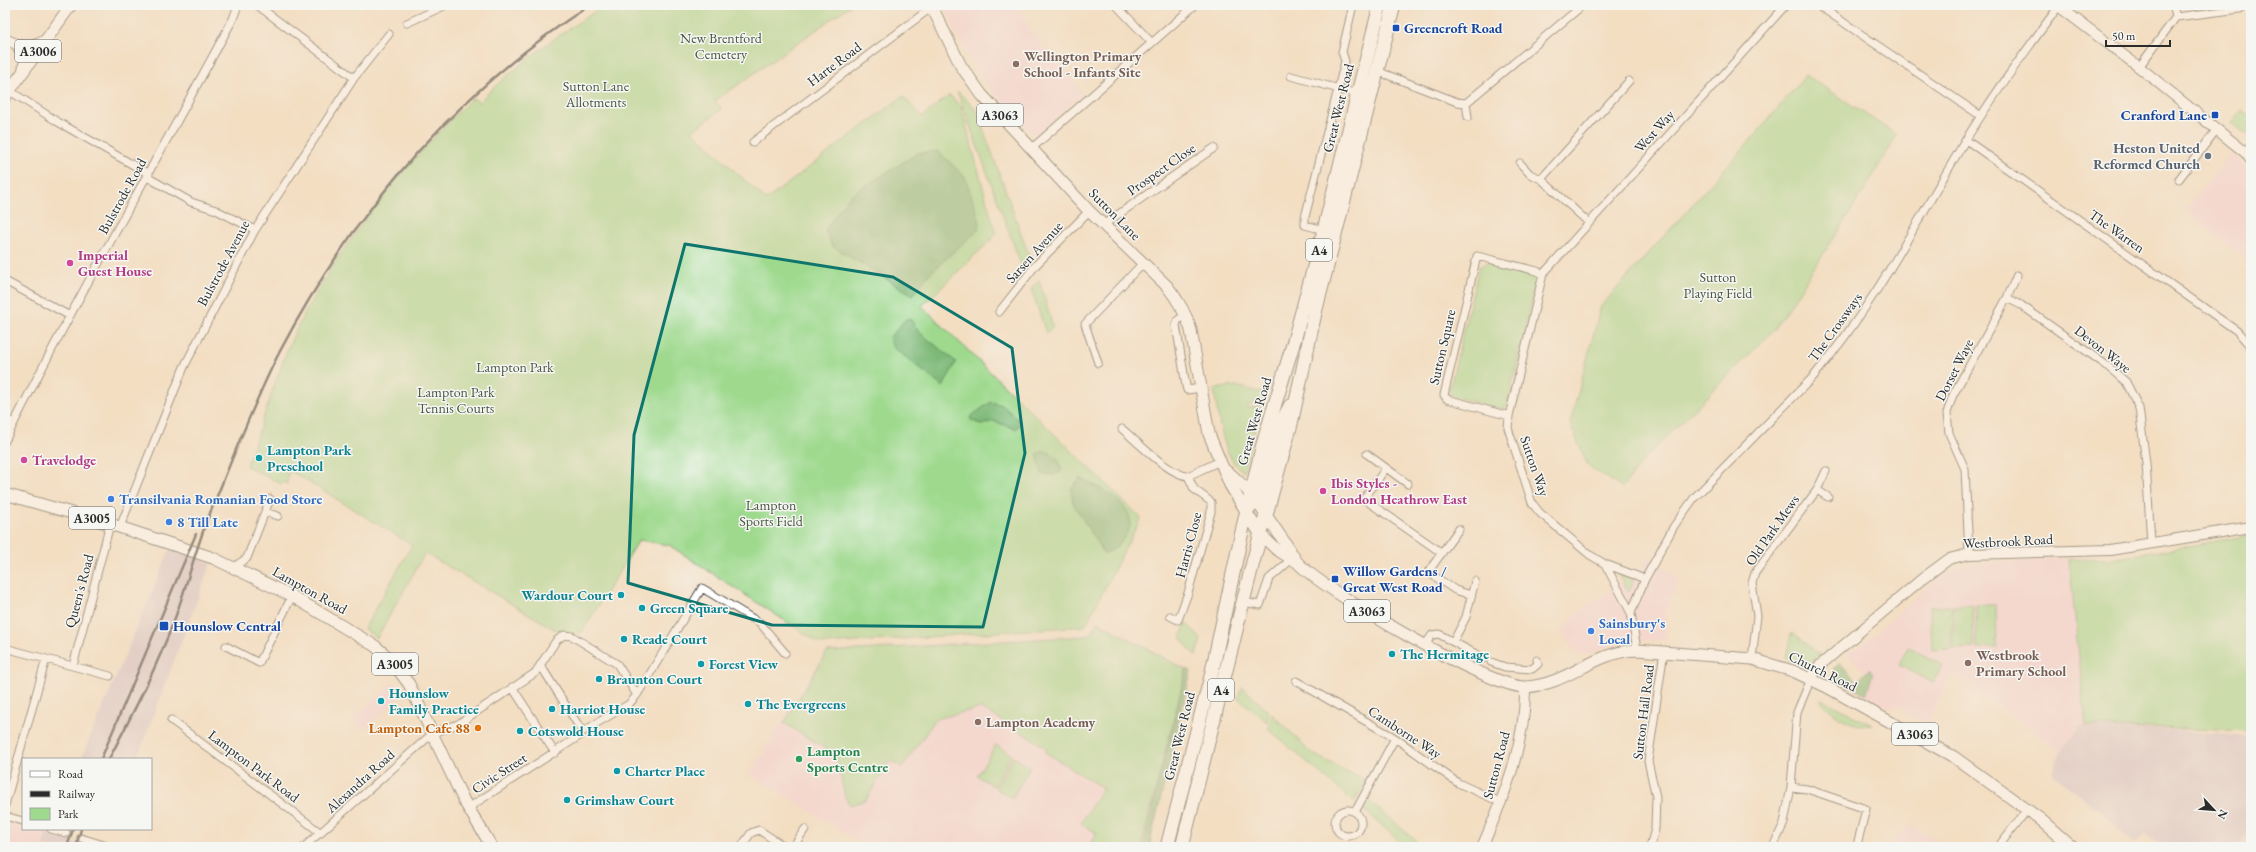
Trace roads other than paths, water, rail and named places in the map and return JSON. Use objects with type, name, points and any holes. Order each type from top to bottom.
[{"type":"highway","name":"Great West Road","points":[[1166,847],[1211,676],[1251,502],[1324,230],[1380,5]]},
{"type":"highway","name":"Great West Road","points":[[1182,847],[1260,534],[1266,517],[1292,418],[1295,397],[1376,71],[1394,5]]},
{"type":"highway","name":"A4","points":[[1251,502],[1261,494],[1279,428],[1295,397]]},
{"type":"main road","name":"A3006","points":[[7,94],[71,5]]},
{"type":"main road","name":"Sutton Lane","points":[[931,6],[961,66],[982,95],[1090,212],[1167,286],[1186,314],[1191,330],[1209,434],[1230,485],[1251,502],[1266,517]]},
{"type":"main road","name":"Sutton Lane","points":[[1222,466],[1238,479],[1251,502],[1260,534]]},
{"type":"main road","name":"Lampton Road","points":[[5,494],[115,525],[178,545],[234,568],[292,596],[366,640],[390,659],[409,684],[468,808],[492,847]]},
{"type":"main road","name":"A3063","points":[[1266,517],[1295,559]]},
{"type":"main road","name":"A3063","points":[[1260,534],[1276,549],[1295,559],[1358,606],[1425,645],[1502,683],[1525,687]]},
{"type":"main road","name":"Church Road","points":[[1525,687],[1557,681],[1599,658],[1613,653],[1637,650],[1752,659],[1779,666],[1811,679],[1954,757],[2027,810],[2072,847]]},
{"type":"street","name":"Bulstrode Road","points":[[5,441],[70,316],[233,19],[238,5]]},
{"type":"street","points":[[257,5],[354,78]]},
{"type":"street","points":[[1116,5],[1152,44]]},
{"type":"street","points":[[1031,149],[1195,5]]},
{"type":"street","points":[[1324,230],[1305,224],[1305,217],[1345,61],[1342,52],[1353,5]]},
{"type":"street","points":[[1376,71],[1456,102],[1466,103],[1583,5]]},
{"type":"street","name":"West Way","points":[[1543,274],[1786,5]]},
{"type":"street","points":[[1818,5],[1981,116]]},
{"type":"street","points":[[2173,5],[2176,17]]},
{"type":"street","points":[[2139,67],[2176,17],[2231,11],[2240,9],[2244,5]]},
{"type":"street","points":[[407,23],[440,6]]},
{"type":"street","name":"Harte Road","points":[[753,142],[931,6]]},
{"type":"street","points":[[2058,6],[2139,67],[2249,156]]},
{"type":"street","name":"The Crossways","points":[[1631,613],[1645,579],[1674,526],[1694,498],[1813,377],[1830,357],[1877,290],[1981,116],[2058,6]]},
{"type":"street","name":"Bulstrode Avenue","points":[[115,525],[184,367],[255,230],[354,78],[390,34]]},
{"type":"street","points":[[5,39],[17,45],[30,47],[48,38]]},
{"type":"street","points":[[17,45],[25,58],[23,71]]},
{"type":"street","points":[[1291,76],[1358,94]]},
{"type":"street","points":[[1541,179],[1629,81]]},
{"type":"street","points":[[7,94],[58,122],[191,202],[216,210],[255,230]]},
{"type":"street","points":[[1466,103],[1468,117]]},
{"type":"street","points":[[50,120],[54,123],[58,122]]},
{"type":"street","points":[[2179,179],[2217,129]]},
{"type":"street","name":"The Warren","points":[[1966,140],[2237,331],[2251,347]]},
{"type":"street","name":"Prospect Close","points":[[1103,225],[1214,148]]},
{"type":"street","points":[[1520,163],[1530,174],[1541,179],[1589,223]]},
{"type":"street","name":"Sarsen Avenue","points":[[999,312],[1035,266],[1090,212]]},
{"type":"street","name":"Sutton Square","points":[[1509,416],[1447,399],[1444,395],[1477,256],[1537,271],[1543,274]]},
{"type":"street","points":[[1098,363],[1085,324],[1143,264]]},
{"type":"street","points":[[1509,416],[1543,274]]},
{"type":"street","name":"Dorset Waye","points":[[1969,554],[1965,469],[1949,433],[1947,413],[1953,395],[2007,298],[2017,275]]},
{"type":"street","points":[[5,281],[70,316]]},
{"type":"street","name":"Devon Waye","points":[[2007,298],[2022,305],[2106,365],[2126,382],[2139,408],[2146,463],[2151,543]]},
{"type":"street","points":[[1186,314],[1178,320],[1176,325],[1186,386],[1187,390],[1191,391],[1202,388]]},
{"type":"street","name":"Sutton Way","points":[[1509,416],[1508,428],[1532,503],[1540,513],[1584,550],[1605,564],[1645,579]]},
{"type":"street","points":[[5,418],[14,423]]},
{"type":"street","points":[[1122,429],[1177,474],[1188,476],[1222,466]]},
{"type":"street","points":[[1366,454],[1408,484]]},
{"type":"street","points":[[1386,468],[1364,499],[1442,553]]},
{"type":"street","name":"Old Park Mews","points":[[1752,659],[1757,616],[1752,583],[1756,573],[1817,490],[1826,471]]},
{"type":"street","name":"Harris Close","points":[[1170,616],[1178,620],[1188,593],[1211,512],[1211,502],[1194,489],[1188,476]]},
{"type":"street","name":"Old Park Mews","points":[[1817,490],[1828,497]]},
{"type":"street","points":[[234,568],[247,558],[270,499]]},
{"type":"street","points":[[265,512],[278,516]]},
{"type":"street","name":"Queen's Road","points":[[73,666],[115,525]]},
{"type":"street","name":"Westbrook Road","points":[[1811,679],[1818,667],[1922,579],[1949,559],[1969,554],[2110,550],[2251,527]]},
{"type":"street","points":[[1459,529],[1428,572],[1455,590],[1471,595]]},
{"type":"street","points":[[1243,602],[1260,605],[1269,579],[1295,559]]},
{"type":"street","name":"Sutton Way","points":[[1605,564],[1631,613]]},
{"type":"street","points":[[1453,642],[1466,617],[1475,580]]},
{"type":"street","name":"Civic Street","points":[[468,808],[579,737],[582,732],[629,704],[637,695],[702,588],[760,623],[785,653]]},
{"type":"street","points":[[226,646],[259,663],[292,596]]},
{"type":"street","points":[[1631,613],[1637,650]]},
{"type":"street","points":[[1425,645],[1432,635],[1439,634],[1487,660],[1505,667],[1532,669],[1536,667],[1537,660]]},
{"type":"street","points":[[433,733],[458,724],[535,673],[556,641],[564,635],[572,636],[617,664],[637,695]]},
{"type":"street","points":[[5,648],[110,676]]},
{"type":"street","name":"Sutton Hall Road","points":[[1650,847],[1655,829],[1656,797],[1648,761],[1664,651]]},
{"type":"street","points":[[5,805],[46,659]]},
{"type":"street","points":[[541,666],[582,732]]},
{"type":"street","points":[[1502,683],[1505,667]]},
{"type":"street","points":[[1773,847],[1784,823],[1791,787],[1797,712],[1811,679]]},
{"type":"street","name":"Camborne Way","points":[[1296,681],[1395,738],[1458,782],[1502,802]]},
{"type":"street","points":[[512,687],[555,753]]},
{"type":"street","name":"Sutton Road","points":[[1482,847],[1502,802],[1510,777],[1521,729],[1525,687]]},
{"type":"street","name":"Lampton Park Road","points":[[171,720],[321,833]]},
{"type":"street","name":"Alexandra Road","points":[[304,847],[433,733]]},
{"type":"street","points":[[1355,812],[1395,738]]},
{"type":"street","points":[[1791,787],[1807,789],[1866,809],[1858,841]]},
{"type":"street","points":[[1998,847],[2027,810]]},
{"type":"street","points":[[5,816],[22,821]]},
{"type":"street","points":[[793,847],[805,829]]},
{"type":"street","points":[[55,830],[66,833]]},
{"type":"street","points":[[741,847],[751,833],[759,830],[785,847]]},
{"type":"street","points":[[82,838],[110,847]]},
{"type":"tunnel","points":[[66,833],[81,838]]},
{"type":"railway","points":[[110,758],[144,690],[168,636],[203,530],[251,414],[279,353],[308,301],[340,251],[375,204],[412,159],[452,116],[495,76],[541,39],[590,5]]},
{"type":"railway","points":[[101,758],[196,534]]},
{"type":"railway","points":[[67,847],[73,830]]},
{"type":"railway","points":[[76,847],[81,830]]},
{"type":"place","name":"Greencroft Road","points":[[1396,28]]},
{"type":"place","name":"Wellington Primary School - Infants Site","points":[[1016,64]]},
{"type":"place","name":"Cranford Lane","points":[[2215,115]]},
{"type":"place","name":"Heston United Reformed Church","points":[[2208,156]]},
{"type":"place","name":"Imperial Guest House","points":[[70,263]]},
{"type":"place","name":"Lampton Park Preschool","points":[[259,458]]},
{"type":"place","name":"Travelodge","points":[[24,460]]},
{"type":"place","name":"Ibis Styles - London Heathrow East","points":[[1323,491]]},
{"type":"place","name":"Transilvania Romanian Food Store","points":[[111,499]]},
{"type":"place","name":"8 Till Late","points":[[169,522]]},
{"type":"place","name":"Willow Gardens / Great West Road","points":[[1335,579]]},
{"type":"place","name":"Wardour Court","points":[[621,595]]},
{"type":"place","name":"Green Square","points":[[642,608]]},
{"type":"place","name":"Hounslow Central","points":[[164,626]]},
{"type":"place","name":"Sainsbury's Local","points":[[1591,631]]},
{"type":"place","name":"Reade Court","points":[[624,639]]},
{"type":"place","name":"The Hermitage","points":[[1392,654]]},
{"type":"place","name":"Westbrook Primary School","points":[[1968,663]]},
{"type":"place","name":"Forest View","points":[[701,664]]},
{"type":"place","name":"Braunton Court","points":[[599,679]]},
{"type":"place","name":"Hounslow Family Practice","points":[[381,701]]},
{"type":"place","name":"The Evergreens","points":[[748,704]]},
{"type":"place","name":"Harriot House","points":[[552,709]]},
{"type":"place","name":"Lampton Academy","points":[[978,722]]},
{"type":"place","name":"Lampton Cafe 88","points":[[478,728]]},
{"type":"place","name":"Cotswold House","points":[[520,731]]},
{"type":"place","name":"Lampton Sports Centre","points":[[799,759]]},
{"type":"place","name":"Charter Place","points":[[617,771]]},
{"type":"place","name":"Grimshaw Court","points":[[567,800]]},
{"type":"park label","name":"New Brentford Cemetery","points":[[721,46]]},
{"type":"park label","name":"Sutton Lane Allotments","points":[[596,94]]},
{"type":"park label","name":"Sutton Playing Field","points":[[1718,286]]},
{"type":"park label","name":"Lampton Park","points":[[515,367]]},
{"type":"park label","name":"Lampton Park Tennis Courts","points":[[456,400]]},
{"type":"park label","name":"Lampton Sports Field","points":[[771,514]]}]
